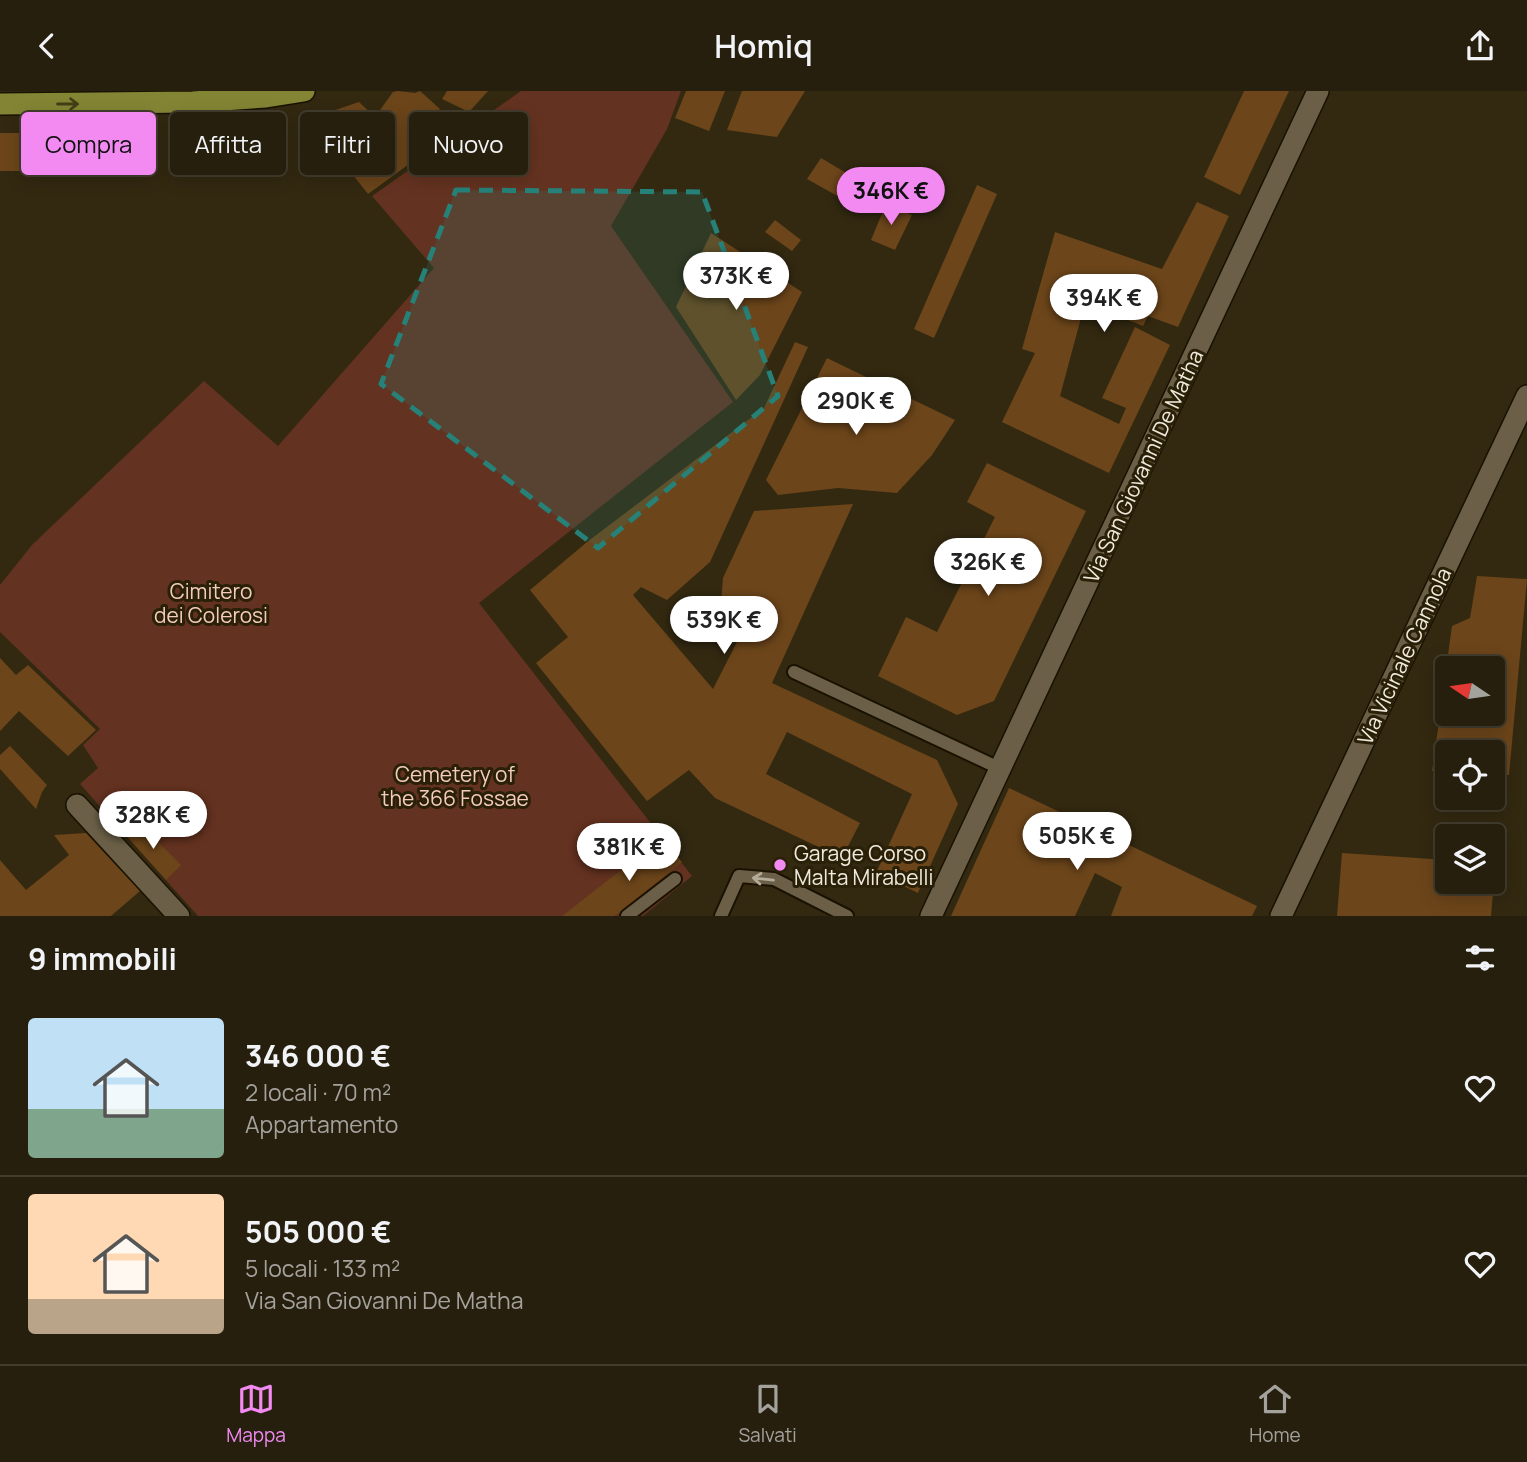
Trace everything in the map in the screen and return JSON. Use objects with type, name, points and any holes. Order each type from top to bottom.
[{"type":"main road","points":[[0,104],[192,102],[265,97],[304,91]]},
{"type":"street","name":"Via San Giovanni De Matha","points":[[931,916],[1318,91]]},
{"type":"street","name":"Via Vicinale Cannola","points":[[1281,916],[1527,396]]},
{"type":"street","points":[[77,805],[179,916]]},
{"type":"lane","points":[[794,672],[1001,769]]},
{"type":"lane","points":[[721,916],[739,876],[774,879],[847,916]]},
{"type":"lane","points":[[627,916],[675,879]]},
{"type":"highlighted area","points":[[456,190],[702,192],[778,396],[598,548],[381,384]]},
{"type":"green space","name":"Cimitero dei Colerosi","points":[[521,91],[681,91],[667,129],[611,226],[733,402],[479,603],[692,876],[643,916],[198,916],[80,784],[98,768],[83,745],[100,729],[0,632],[0,585],[32,545],[204,381],[278,446],[434,268],[372,196],[409,170],[409,175],[528,175],[528,112],[491,112]]},
{"type":"building","points":[[420,91],[440,109],[437,112],[409,112],[409,164],[395,174],[395,112],[379,112],[393,92]]},
{"type":"building","points":[[447,91],[488,91],[469,112],[442,99]]},
{"type":"building","points":[[686,91],[725,91],[709,131],[675,118]]},
{"type":"building","points":[[742,91],[805,91],[777,137],[727,130]]},
{"type":"building","points":[[1244,91],[1289,91],[1240,195],[1204,177]]},
{"type":"building","points":[[359,102],[370,112],[330,112]]},
{"type":"building","points":[[0,133],[21,133],[21,171],[0,171]]},
{"type":"building","points":[[821,158],[853,177],[841,198],[807,179]]},
{"type":"building","points":[[353,175],[394,175],[368,194]]},
{"type":"building","points":[[977,185],[997,194],[934,338],[914,329]]},
{"type":"building","points":[[1197,202],[1229,216],[1178,327],[1148,316],[1143,326],[1085,303],[1060,396],[1119,424],[1126,408],[1102,398],[1135,327],[1170,345],[1109,473],[1002,422],[1035,353],[1022,349],[1055,232],[1162,269]]},
{"type":"building","points":[[886,204],[912,215],[895,250],[871,240]]},
{"type":"building","points":[[775,220],[801,240],[792,251],[765,232]]},
{"type":"building","points":[[711,233],[802,292],[760,375],[736,400],[676,307]]},
{"type":"building","points":[[795,342],[808,347],[710,562],[667,600],[641,587],[633,595],[713,689],[739,638],[719,628],[723,578],[754,511],[853,504],[772,683],[937,760],[958,804],[918,893],[876,873],[912,794],[787,732],[766,774],[860,823],[842,858],[715,798],[689,770],[647,801],[536,663],[568,637],[530,590],[587,542],[764,408]]},
{"type":"building","points":[[827,358],[955,420],[932,455],[897,493],[838,488],[778,495],[766,480]]},
{"type":"building","points":[[987,463],[1086,511],[994,701],[957,715],[878,676],[906,617],[937,632],[995,517],[967,502]]},
{"type":"building","points":[[1477,576],[1527,579],[1509,775],[1505,775],[1505,740],[1436,740],[1438,726],[1505,726],[1505,656],[1448,656],[1452,626],[1470,618]]},
{"type":"building","points":[[0,658],[16,675],[28,665],[96,730],[68,756],[19,711],[0,731]]},
{"type":"building","points":[[10,746],[47,785],[36,809],[0,769],[0,755]]},
{"type":"building","points":[[1435,750],[1435,771],[1432,771]]},
{"type":"building","points":[[1009,788],[1257,906],[1252,916],[1111,916],[1122,887],[1095,873],[1075,916],[951,916]]},
{"type":"building","points":[[139,822],[181,865],[166,880],[124,833]]},
{"type":"building","points":[[86,833],[140,891],[111,916],[0,916],[0,860],[26,890],[69,855],[54,835]]},
{"type":"building","points":[[662,838],[682,862],[619,913],[614,916],[562,916]]},
{"type":"building","points":[[1342,853],[1435,859],[1435,894],[1493,894],[1491,916],[1337,916]]},
{"type":"place","name":"Garage Corso Malta Mirabelli","points":[[780,865]]},
{"type":"park label","name":"Cemetery of the 366 Fossae","points":[[455,786]]}]
